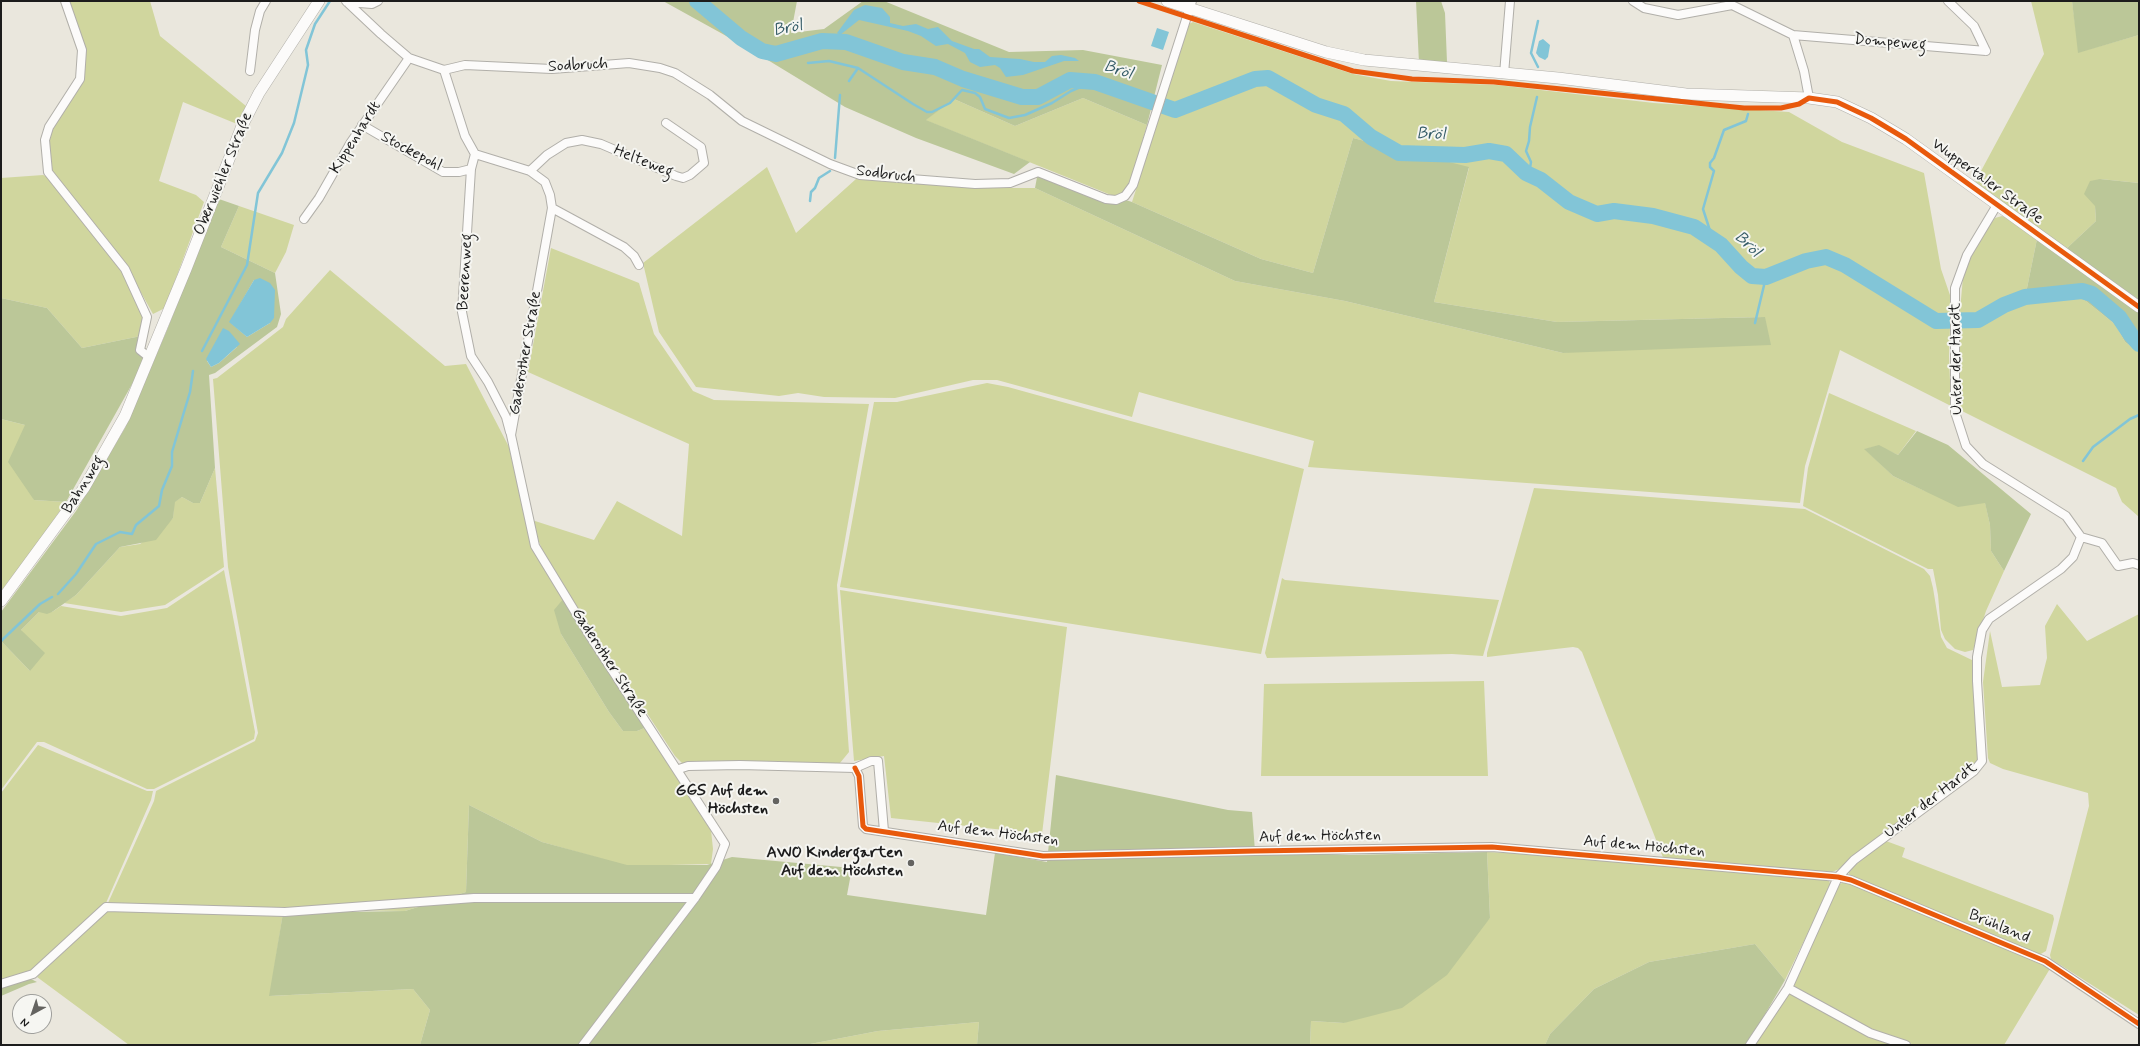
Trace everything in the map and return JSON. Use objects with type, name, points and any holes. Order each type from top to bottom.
[{"type":"main road","name":"Oberwiehler Straße","points":[[150,358],[242,126],[259,93],[319,1]]},
{"type":"main road","name":"Wuppertaler Straße","points":[[1167,1],[1191,5],[1326,52],[1364,60],[1686,94],[1809,98],[1837,102],[1871,118],[1906,139],[2139,307]]},
{"type":"main road","name":"Bahnweg","points":[[1,602],[84,488],[125,416],[150,358]]},
{"type":"street","points":[[65,1],[82,50],[80,79],[48,127],[45,140],[48,172],[125,269],[147,317],[140,350],[150,358]]},
{"type":"street","points":[[250,71],[255,30],[260,11],[266,1]]},
{"type":"street","points":[[347,2],[372,4],[378,1]]},
{"type":"street","points":[[1504,74],[1510,1]]},
{"type":"street","points":[[1633,1],[1644,8],[1678,15],[1731,3],[1793,35],[1804,71],[1809,98]]},
{"type":"street","name":"Dompeweg","points":[[1793,35],[1986,51],[1974,26],[1948,1]]},
{"type":"street","points":[[347,2],[409,58],[444,70],[465,136],[475,154],[471,169]]},
{"type":"street","name":"Sodbruch","points":[[444,70],[465,65],[552,69],[629,62],[660,68],[675,73],[710,95],[742,122],[830,164],[860,175],[975,184],[1010,183],[1038,172],[1106,199],[1116,200],[1125,196],[1133,186],[1191,5]]},
{"type":"street","name":"Kippenhardt","points":[[304,219],[319,198],[362,125],[409,58]]},
{"type":"street","name":"Helteweg","points":[[530,171],[547,155],[566,143],[582,140],[601,144],[676,176],[683,178],[690,176],[704,163],[701,147],[666,123]]},
{"type":"street","name":"Stockepohl","points":[[362,125],[443,172],[459,172],[471,169]]},
{"type":"street","name":"Gaderother Straße","points":[[475,154],[530,171],[545,182],[550,194],[552,208],[511,435],[535,546],[588,632],[679,769],[725,844],[716,867],[695,898]]},
{"type":"street","name":"Beerenweg","points":[[471,169],[462,312],[470,356],[488,382],[506,418],[511,435]]},
{"type":"street","name":"Unter der Hardt","points":[[1750,1045],[1788,988],[1838,877],[1854,860],[1974,771],[1982,761],[1976,681],[1977,657],[1982,630],[1989,619],[2062,569],[2073,557],[2080,537],[2066,516],[1983,464],[1966,446],[1955,412],[1955,288],[1967,255],[1997,205]]},
{"type":"street","points":[[552,208],[624,247],[634,256],[639,265]]},
{"type":"street","points":[[2080,537],[2102,543],[2118,566],[2133,563],[2139,565]]},
{"type":"street","points":[[679,769],[688,766],[740,765],[855,768],[871,761],[878,761],[884,831]]},
{"type":"street","name":"Auf dem Höchsten","points":[[855,768],[858,776],[863,826],[866,829],[1043,856],[1255,851],[1492,848],[1838,877]]},
{"type":"street","name":"Brühland","points":[[1838,877],[1851,880],[2045,960],[2139,1024]]},
{"type":"street","points":[[1,984],[33,974],[106,907],[285,912],[474,898],[695,898]]},
{"type":"street","points":[[583,1045],[695,898]]},
{"type":"street","points":[[1788,988],[1870,1033],[1906,1045]]},
{"type":"green space","points":[[67,1],[150,1],[160,36],[246,106],[237,124],[183,102],[159,181],[196,195],[204,202],[165,308],[153,314],[129,271],[52,174],[47,156],[48,131],[79,83],[84,61]]},
{"type":"green space","points":[[663,1],[797,1],[791,33],[824,29],[863,1],[884,1],[1009,52],[1083,50],[1162,65],[1147,125],[1083,98],[1015,126],[954,99],[926,120],[1030,162],[1014,174],[916,138],[845,107],[748,48]]},
{"type":"green space","points":[[1416,1],[1441,1],[1445,13],[1447,62],[1419,63]]},
{"type":"green space","points":[[2031,1],[2072,1],[2079,52],[2139,35],[2139,183],[2100,179],[2095,206],[2096,221],[2066,249],[1974,184],[2044,54]]},
{"type":"green space","points":[[2072,1],[2139,1],[2139,35],[2078,53]]},
{"type":"green space","points":[[1193,22],[1353,74],[1391,81],[1497,85],[1654,103],[1789,112],[1842,142],[1924,173],[1941,269],[1951,298],[1949,356],[1951,406],[1840,350],[1805,466],[1800,503],[1308,467],[1314,441],[1139,392],[1132,417],[997,380],[973,380],[895,398],[824,397],[798,393],[779,396],[696,387],[659,332],[643,263],[767,167],[796,233],[856,179],[988,188],[1035,188],[1235,281],[1345,301],[1563,353],[1765,317],[1557,322],[1434,302],[1469,168],[1353,138],[1313,273],[1261,259],[1132,202],[1189,24]]},
{"type":"green space","points":[[1083,98],[1147,125],[1130,185],[1124,194],[1116,197],[925,120],[954,99],[1015,126]]},
{"type":"green space","points":[[1353,138],[1469,167],[1434,302],[1557,322],[1765,317],[1771,345],[1563,353],[1345,301],[1235,281],[1035,188],[1038,172],[1132,202],[1261,259],[1313,273]]},
{"type":"green space","points":[[43,175],[48,177],[119,265],[144,316],[141,336],[82,348],[47,308],[1,298],[1,178]]},
{"type":"green space","points":[[2100,179],[2139,183],[2139,300],[2066,249],[2096,221],[2095,206],[2084,194],[2090,181]]},
{"type":"green space","points":[[219,199],[239,206],[221,247],[275,273],[281,314],[277,327],[215,373],[209,375],[215,468],[200,503],[193,503],[182,497],[175,502],[173,518],[156,540],[120,547],[76,595],[52,612],[47,614],[39,612],[21,630],[45,653],[30,671],[1,641],[1,612],[76,511],[125,428],[167,330]],"holes":[[[254,280],[270,323],[247,337],[230,322]],[[237,347],[219,363],[211,367],[207,361]]]},
{"type":"green space","points":[[239,206],[294,225],[286,252],[275,273],[221,247]]},
{"type":"green space","points":[[2002,216],[2010,219],[2037,239],[2026,293],[2038,303],[2059,297],[2082,298],[2116,325],[2125,342],[2139,352],[2139,517],[2122,502],[2116,488],[1960,410],[1958,379],[1959,322],[1963,277],[1971,256],[1984,233],[1995,218]]},
{"type":"green space","points":[[2037,239],[2139,312],[2139,352],[2125,342],[2116,325],[2082,298],[2059,297],[2038,303],[2030,301],[2026,293]]},
{"type":"green space","points":[[551,248],[639,283],[654,334],[693,391],[714,400],[869,404],[837,585],[849,752],[840,763],[682,763],[675,756],[546,559],[533,522],[535,521],[594,540],[617,501],[682,536],[689,444],[528,372]]},
{"type":"green space","points":[[330,270],[445,366],[466,364],[509,447],[526,524],[564,598],[561,634],[609,712],[623,731],[637,731],[647,727],[706,818],[711,830],[713,849],[711,864],[627,866],[542,842],[469,805],[466,892],[405,911],[270,909],[108,903],[154,801],[156,791],[255,741],[258,733],[228,567],[213,379],[217,378],[283,327],[286,319]]},
{"type":"green space","points":[[1,298],[47,308],[82,348],[141,336],[139,350],[145,361],[66,502],[34,500],[8,462],[25,425],[1,419]]},
{"type":"green space","points":[[987,383],[1008,387],[1304,469],[1261,654],[840,587],[874,402],[897,402]]},
{"type":"green space","points":[[1829,393],[1916,431],[1898,455],[1879,446],[1865,449],[1893,476],[1925,491],[1985,502],[1990,525],[1991,551],[2004,571],[1986,611],[1973,650],[1965,652],[1955,649],[1945,639],[1941,630],[1938,595],[1933,569],[1928,569],[1803,506],[1808,468]]},
{"type":"green space","points":[[1,419],[25,425],[34,500],[66,502],[36,546],[1,591]]},
{"type":"green space","points":[[1917,431],[1948,445],[2031,514],[2004,571],[1991,551],[1990,525],[1985,503],[1958,507],[1893,476],[1864,449],[1879,445],[1898,455]]},
{"type":"green space","points":[[215,468],[224,567],[165,605],[121,612],[64,603],[76,595],[120,547],[140,544],[173,518],[174,502],[182,497],[193,503],[200,503]]},
{"type":"green space","points":[[1534,488],[1805,509],[1924,569],[1930,576],[1933,588],[1941,637],[1947,648],[1974,661],[1978,759],[1973,766],[1848,861],[1842,868],[1832,872],[1664,860],[1582,652],[1578,648],[1573,647],[1487,657]]},
{"type":"green space","points":[[224,570],[255,732],[254,739],[154,789],[147,789],[44,742],[37,742],[1,790],[1,641],[30,671],[21,630],[39,612],[52,612],[61,606],[121,616],[167,608]]},
{"type":"green space","points":[[1282,578],[1285,580],[1499,600],[1483,656],[1452,654],[1267,658],[1265,653]]},
{"type":"green space","points":[[840,590],[1067,627],[1042,834],[891,818],[884,756],[854,761]]},
{"type":"green space","points":[[564,598],[647,727],[637,731],[623,731],[609,712],[561,634],[554,610]]},
{"type":"green space","points":[[2057,604],[2087,641],[2139,614],[2139,1015],[2051,959],[2050,955],[2089,806],[2088,793],[2003,769],[1990,763],[1988,758],[1983,682],[1990,631],[2002,687],[2040,685],[2047,658],[2045,626]]},
{"type":"green space","points":[[1484,681],[1488,776],[1261,776],[1264,684]]},
{"type":"green space","points":[[38,745],[147,791],[153,791],[151,800],[106,903],[37,968],[1,982],[1,793]]},
{"type":"green space","points":[[1056,775],[1228,810],[1252,812],[1255,851],[1349,855],[1487,852],[1490,918],[1447,975],[1402,1008],[1344,1023],[1311,1021],[1310,1045],[977,1045],[979,1022],[878,1031],[805,1045],[420,1045],[430,1010],[413,989],[269,996],[283,913],[405,911],[466,892],[469,805],[542,842],[627,865],[707,865],[732,857],[852,868],[847,895],[986,915],[995,853],[1047,862]]},
{"type":"green space","points":[[1886,841],[1905,848],[1902,857],[2053,915],[2054,919],[2046,951],[2039,955],[1850,876],[1848,871],[1851,868]]},
{"type":"green space","points":[[1487,852],[1557,855],[1827,877],[1831,885],[1785,980],[1755,944],[1649,962],[1594,989],[1550,1034],[1545,1045],[1310,1045],[1311,1021],[1344,1023],[1490,918]]},
{"type":"green space","points":[[1845,881],[2051,967],[2004,1045],[1915,1045],[1877,1033],[1793,986],[1837,886]]},
{"type":"green space","points":[[116,909],[283,913],[270,996],[413,989],[430,1010],[420,1045],[129,1045],[37,977],[107,911]]},
{"type":"green space","points":[[1755,944],[1785,980],[1747,1045],[1545,1045],[1550,1034],[1594,989],[1649,962]]},
{"type":"green space","points":[[31,979],[37,982],[1,996],[1,987]]},
{"type":"green space","points":[[1789,991],[1900,1045],[1753,1045]]},
{"type":"green space","points":[[979,1022],[977,1045],[805,1045],[878,1031]]},
{"type":"water","points":[[865,5],[882,8],[890,17],[890,23],[903,26],[916,24],[928,29],[938,27],[952,41],[974,49],[979,49],[990,57],[1045,62],[1052,56],[1061,55],[1075,58],[1079,61],[1064,61],[1023,75],[1006,77],[1000,68],[995,65],[980,67],[970,62],[965,53],[948,44],[936,46],[921,36],[908,31],[859,20],[840,35],[837,33],[854,10]]},
{"type":"water","points":[[1157,28],[1169,32],[1163,50],[1151,46]]},
{"type":"water","points":[[1543,39],[1550,45],[1548,57],[1545,60],[1539,57],[1536,53],[1539,41]]},
{"type":"water","points":[[260,278],[270,283],[275,290],[274,318],[270,323],[247,337],[229,322],[254,280]]},
{"type":"water","points":[[223,328],[229,331],[240,344],[219,363],[211,367],[206,359]]},
{"type":"waterway","points":[[202,351],[247,265],[258,193],[282,153],[294,123],[308,65],[306,50],[315,24],[330,1]]},
{"type":"waterway","name":"Bröl","points":[[697,1],[741,38],[762,51],[776,54],[822,41],[846,42],[903,62],[935,67],[963,79],[1022,97],[1038,97],[1070,80],[1095,82],[1175,110],[1255,79],[1268,78],[1316,105],[1344,114],[1371,137],[1399,153],[1465,155],[1489,151],[1506,154],[1526,173],[1541,180],[1569,202],[1597,214],[1614,211],[1653,216],[1694,227],[1721,245],[1741,267],[1752,276],[1766,277],[1806,261],[1826,257],[1845,265],[1936,321],[1978,320],[2004,305],[2025,297],[2082,291],[2092,294],[2119,317],[2139,344]]},
{"type":"waterway","points":[[1538,21],[1531,53],[1538,67]]},
{"type":"waterway","points":[[808,63],[829,61],[858,68]]},
{"type":"waterway","points":[[849,81],[858,68],[927,112],[932,112],[950,103],[962,90],[975,93],[980,97],[985,109],[1009,118],[1025,115],[1052,103],[1071,91],[1092,82]]},
{"type":"waterway","points":[[835,158],[840,95]]},
{"type":"waterway","points":[[1529,174],[1531,162],[1526,151],[1537,97]]},
{"type":"waterway","points":[[1713,240],[1703,209],[1714,171],[1710,167],[1710,163],[1714,158],[1724,130],[1746,121],[1748,114]]},
{"type":"waterway","points":[[810,201],[811,192],[815,188],[819,178],[830,171]]},
{"type":"waterway","points":[[1755,323],[1766,277]]},
{"type":"waterway","points":[[58,594],[76,574],[96,544],[120,532],[132,534],[136,525],[159,506],[162,490],[172,466],[172,452],[190,392],[193,371]]},
{"type":"waterway","points":[[2083,461],[2093,447],[2130,419],[2139,415]]},
{"type":"waterway","points":[[1,641],[40,604],[52,597]]},
{"type":"cycle path","points":[[1139,1],[1353,71],[1412,79],[1494,82],[1744,108],[1781,108],[1799,104],[1809,98],[1837,102],[1871,118],[1906,139],[2139,307]]},
{"type":"cycle path","points":[[855,768],[859,776],[863,826],[866,829],[1043,856],[1492,847],[1838,877],[1851,880],[2045,961],[2139,1024]]},
{"type":"place","name":"GGS Auf dem Höchsten","points":[[776,801]]},
{"type":"place","name":"AWO Kindergarten Auf dem Höchsten","points":[[911,863]]}]
